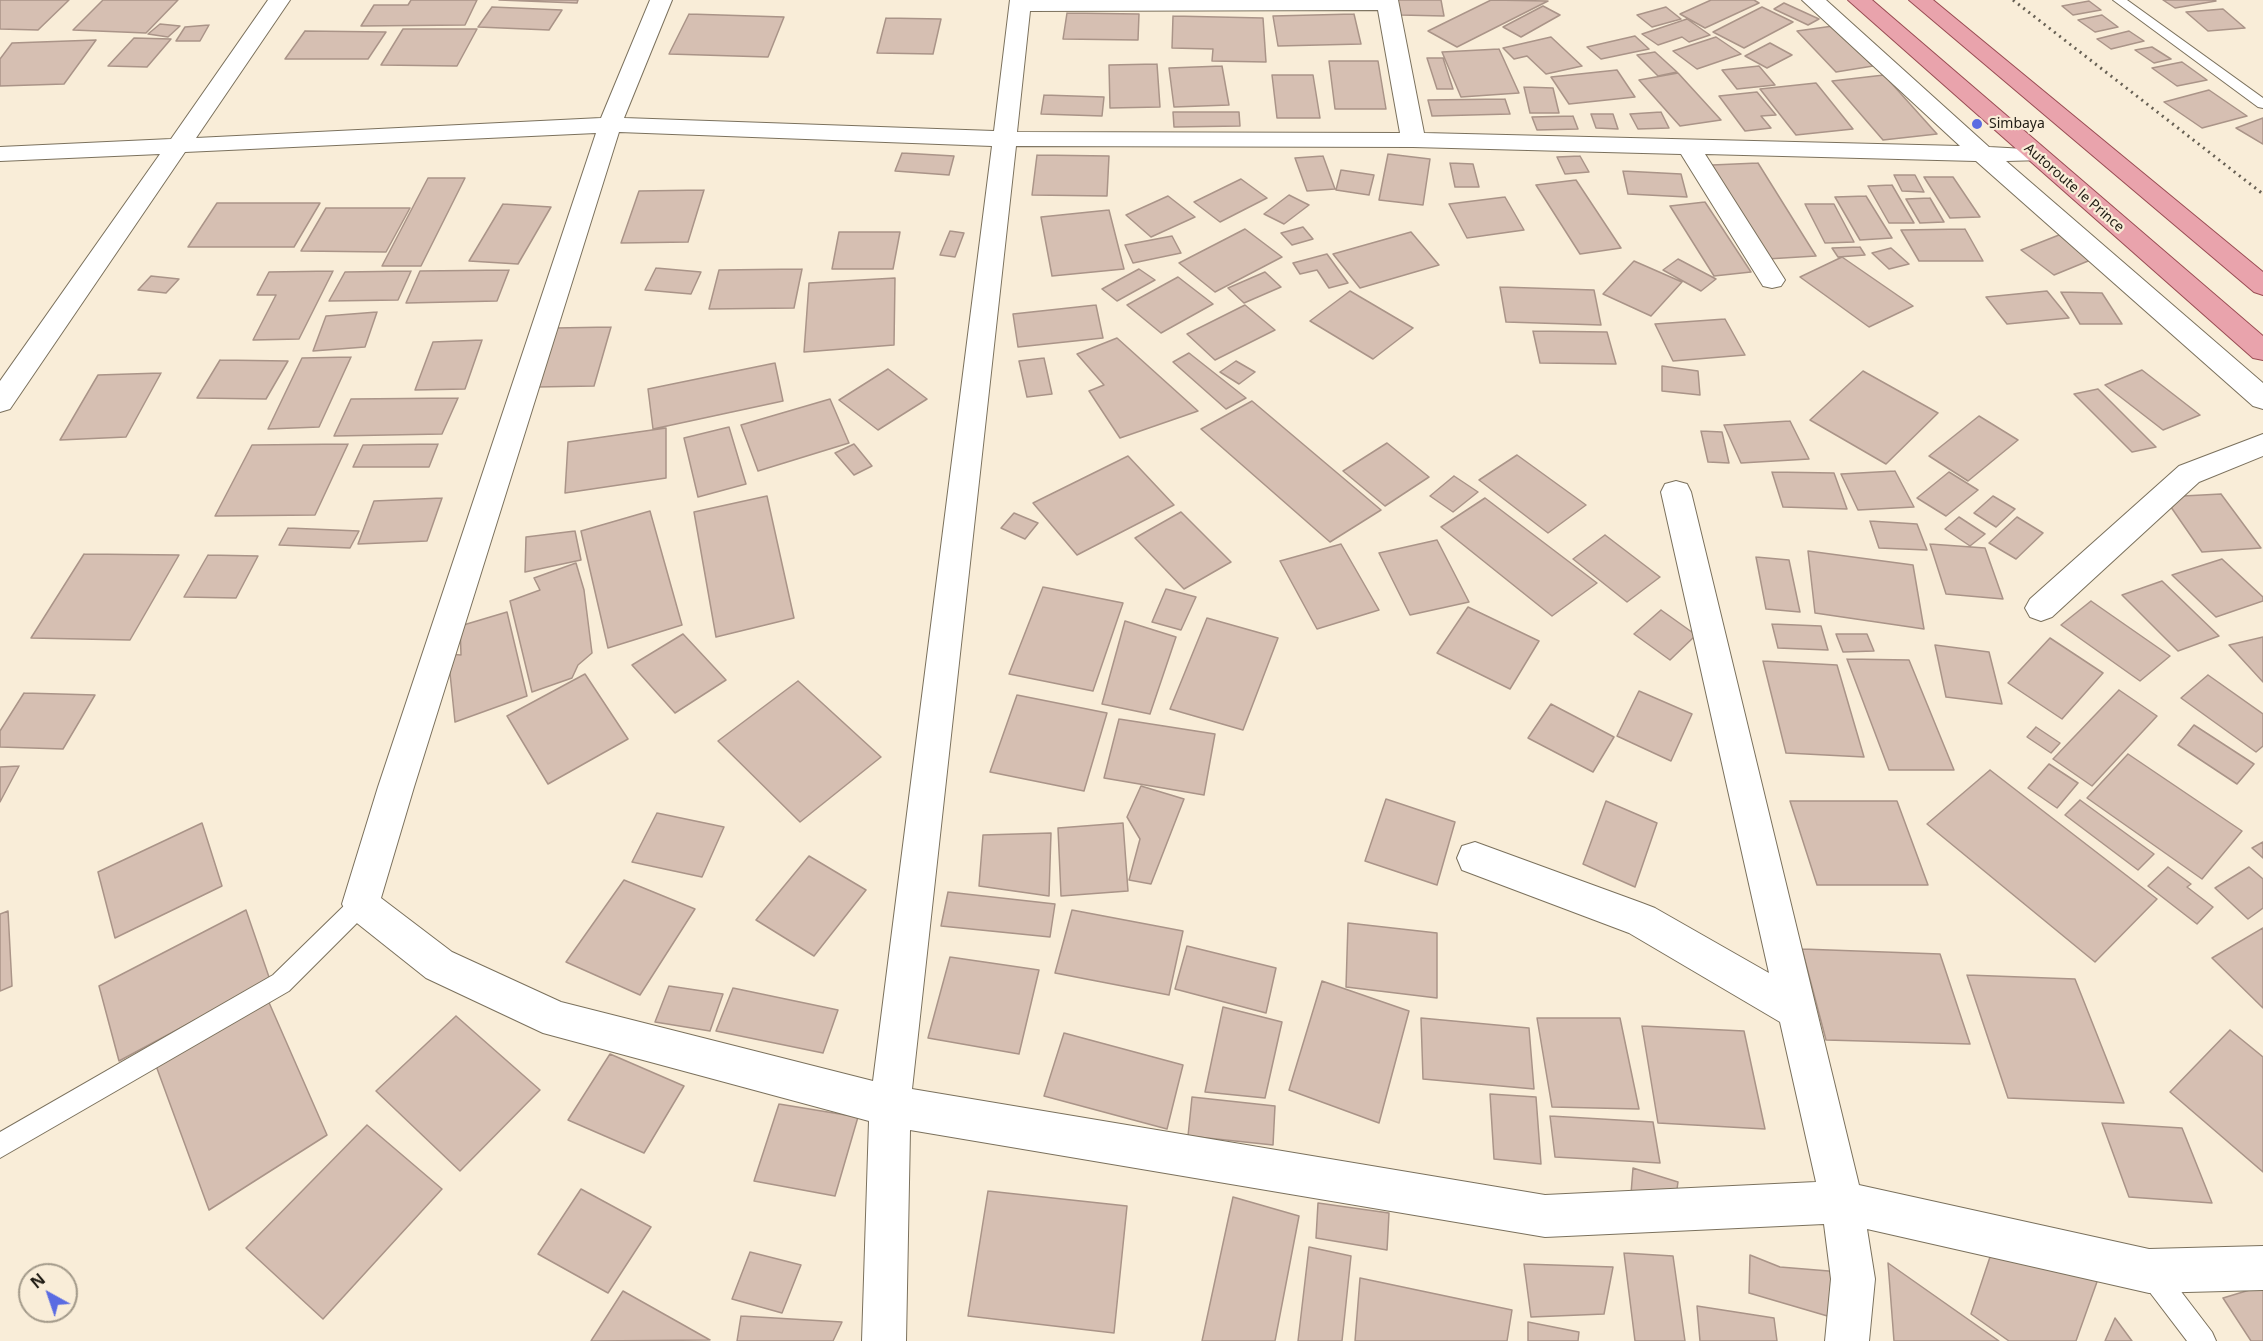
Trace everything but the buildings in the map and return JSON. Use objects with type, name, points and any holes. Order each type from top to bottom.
[{"type":"main road","name":"Autoroute le Prince","points":[[1859,0],[2263,351]]},
{"type":"main road","points":[[1920,0],[2263,286]]},
{"type":"street","points":[[0,402],[279,0]]},
{"type":"street","points":[[662,0],[610,125],[396,787],[361,904],[439,965],[557,1020],[890,1106],[1545,1216],[1842,1202],[2149,1271],[2263,1268]]},
{"type":"street","points":[[1813,0],[1983,154],[2263,399]]},
{"type":"street","points":[[884,1341],[890,1106],[1021,3],[1387,2],[1413,140]]},
{"type":"street","points":[[0,154],[610,125],[1006,140],[1413,140],[2036,155]]},
{"type":"street","points":[[1689,147],[1772,280]]},
{"type":"street","points":[[2041,608],[2189,474],[2263,444]]},
{"type":"street","points":[[1676,492],[1842,1202],[1852,1279],[1847,1341]]},
{"type":"street","points":[[1476,858],[1642,920],[1798,1011]]},
{"type":"lane","points":[[2119,0],[2263,104]]},
{"type":"lane","points":[[0,1146],[281,983],[361,904]]},
{"type":"lane","points":[[2149,1271],[2203,1341]]},
{"type":"railway","points":[[2013,0],[2263,194]]},
{"type":"place","name":"Simbaya","points":[[1977,124]]}]
